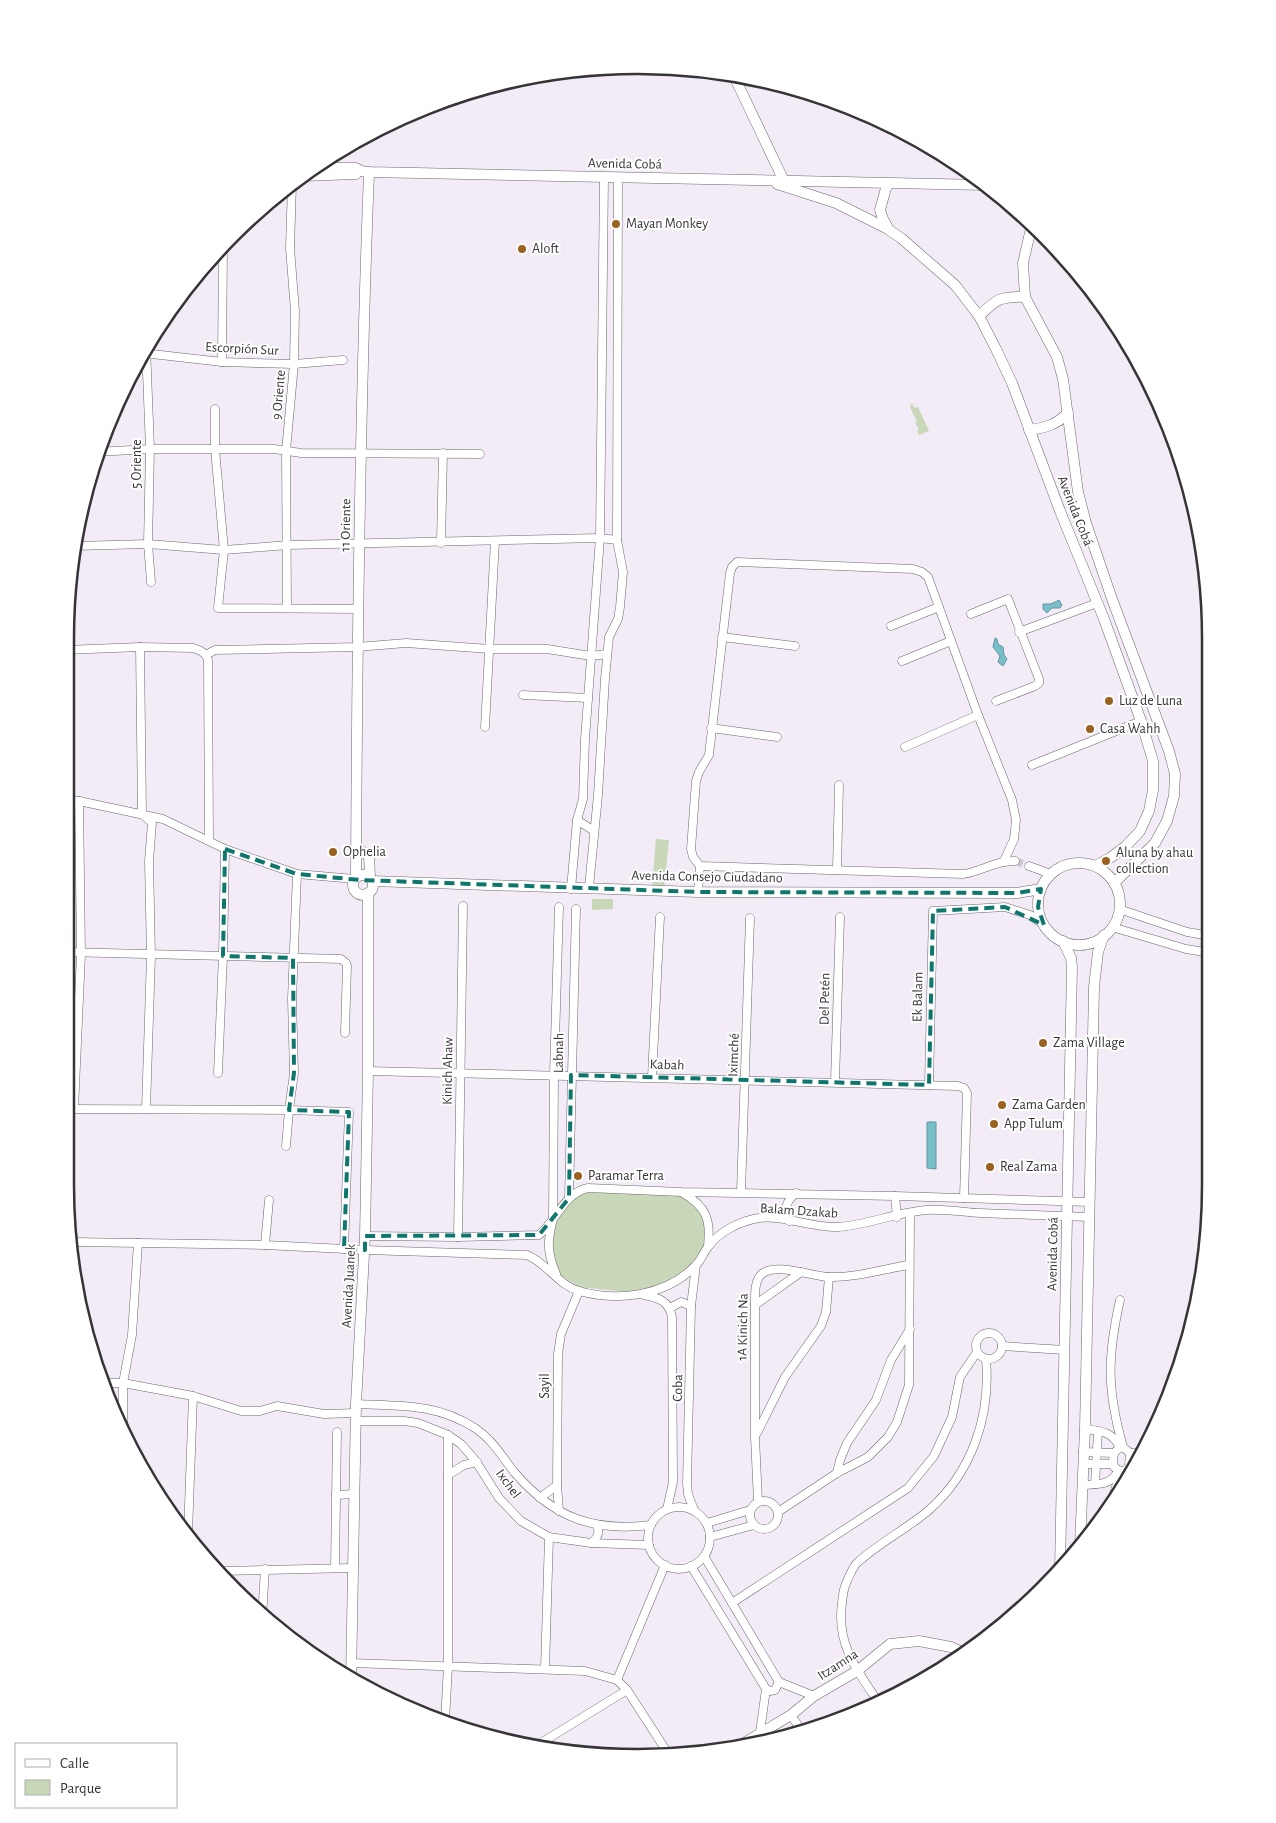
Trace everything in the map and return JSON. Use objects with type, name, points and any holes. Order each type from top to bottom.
[{"type":"street","points":[[737,83],[784,182]]},
{"type":"street","name":"Avenida Cobá","points":[[327,168],[356,168],[365,172]]},
{"type":"street","name":"Avenida Cobá","points":[[316,175],[365,172],[974,185]]},
{"type":"street","name":"11 Oriente","points":[[356,878],[357,648],[365,172]]},
{"type":"street","points":[[572,889],[577,820],[583,800],[585,739],[600,538],[604,177]]},
{"type":"street","points":[[588,887],[598,795],[607,654],[609,637],[618,619],[623,572],[617,540],[618,178]]},
{"type":"street","name":"Avenida Cobá","points":[[767,181],[836,203],[901,238],[955,285],[979,316],[1012,383],[1097,604],[1153,762],[1153,790],[1149,811],[1140,831],[1126,846],[1110,858],[1094,866]]},
{"type":"street","points":[[889,184],[880,210],[889,230]]},
{"type":"street","name":"9 Oriente","points":[[287,607],[286,451],[294,364],[296,311],[290,248],[292,193]]},
{"type":"street","name":"Avenida Cobá","points":[[1031,233],[1022,263],[1025,296],[1057,357],[1063,379],[1078,492],[1086,523],[1176,774],[1174,796],[1167,821],[1155,843],[1114,883]]},
{"type":"street","points":[[222,362],[223,256]]},
{"type":"street","points":[[979,316],[994,302],[1007,296],[1025,296]]},
{"type":"street","name":"Escorpión Sur","points":[[152,352],[222,362],[294,364],[343,360]]},
{"type":"street","name":"5 Oriente","points":[[145,364],[150,449],[148,544],[151,582]]},
{"type":"street","points":[[215,409],[215,449],[224,550],[218,608],[359,608]]},
{"type":"street","points":[[1029,430],[1053,425],[1068,413]]},
{"type":"street","points":[[602,427],[617,426]]},
{"type":"street","points":[[106,451],[150,449],[274,449],[361,453],[480,454]]},
{"type":"street","points":[[441,543],[443,453]]},
{"type":"street","points":[[82,545],[148,544],[224,550],[288,545],[600,538],[617,540]]},
{"type":"street","points":[[485,727],[495,541]]},
{"type":"street","points":[[698,892],[700,866],[693,857],[691,849],[696,781],[698,772],[709,755],[730,573],[732,567],[737,562],[913,568],[928,577],[978,715],[1012,800],[1016,820],[1014,839],[1004,861]]},
{"type":"street","points":[[971,614],[1008,599],[1039,683],[996,701]]},
{"type":"street","points":[[1019,632],[1097,604]]},
{"type":"street","points":[[891,626],[939,607]]},
{"type":"street","points":[[594,630],[609,637]]},
{"type":"street","points":[[722,637],[795,646]]},
{"type":"street","points":[[902,661],[951,641]]},
{"type":"street","points":[[206,655],[215,650],[357,648],[406,643],[490,649],[547,649],[591,656],[607,654]]},
{"type":"street","points":[[140,648],[142,814],[152,823],[149,861],[152,956],[146,1109]]},
{"type":"street","points":[[74,650],[193,648],[206,655],[208,660],[209,840]]},
{"type":"street","points":[[523,695],[588,698]]},
{"type":"street","points":[[905,747],[978,715]]},
{"type":"street","points":[[1032,765],[1140,721]]},
{"type":"street","points":[[711,728],[777,737]]},
{"type":"street","points":[[585,739],[602,741]]},
{"type":"street","points":[[837,870],[838,785]]},
{"type":"street","points":[[583,800],[598,795]]},
{"type":"street","points":[[74,801],[164,819],[225,849],[296,874],[356,878],[364,875],[371,879]]},
{"type":"street","points":[[74,1044],[81,954],[79,801]]},
{"type":"street","points":[[577,820],[594,831]]},
{"type":"street","points":[[218,1073],[225,849]]},
{"type":"street","points":[[356,849],[369,856],[372,889],[368,893],[362,894],[356,891],[354,885],[356,878]]},
{"type":"street","points":[[700,866],[962,874],[973,873],[1004,861],[1015,861]]},
{"type":"street","points":[[1076,863],[1094,866],[1109,876],[1114,883],[1118,891],[1119,908],[1112,927],[1095,941],[1073,944],[1063,941],[1052,935],[1044,925],[1038,908],[1041,889],[1051,874],[1067,865],[1076,863]]},
{"type":"street","points":[[1029,866],[1051,874]]},
{"type":"street","points":[[286,1146],[288,1110],[294,1073],[292,999],[296,874]]},
{"type":"street","name":"Avenida Consejo Ciudadano","points":[[371,879],[572,889],[588,887],[698,892],[1017,893],[1041,889]]},
{"type":"street","name":"Avenida Juanek","points":[[351,1671],[356,1413],[365,1250],[368,893]]},
{"type":"street","name":"Kinich Ahaw","points":[[458,1237],[463,906]]},
{"type":"street","points":[[556,1276],[550,1258],[548,1238],[553,1219],[554,1074],[559,906]]},
{"type":"street","name":"Ek Balam","points":[[929,1085],[933,911],[1005,907],[1030,915],[1044,925]]},
{"type":"street","points":[[1119,908],[1187,932],[1202,934]]},
{"type":"street","name":"Labnah","points":[[569,1198],[576,909]]},
{"type":"street","points":[[652,1077],[660,917]]},
{"type":"street","name":"Del Petén","points":[[835,1082],[840,917]]},
{"type":"street","name":"Iximché","points":[[741,1192],[750,918]]},
{"type":"street","points":[[1112,927],[1186,949],[1202,952]]},
{"type":"street","points":[[1080,1535],[1096,966],[1098,952],[1104,935]]},
{"type":"street","name":"Avenida Cobá","points":[[1060,1559],[1072,967],[1071,958],[1063,941]]},
{"type":"street","points":[[74,953],[338,958],[346,963],[345,1033]]},
{"type":"street","name":"Kabah","points":[[368,1071],[554,1074],[958,1086],[964,1088],[967,1093],[964,1198]]},
{"type":"street","points":[[74,1109],[349,1112],[344,1249]]},
{"type":"street","points":[[365,1236],[458,1237],[539,1235],[547,1228],[569,1198],[578,1190],[588,1188],[1090,1202]]},
{"type":"street","points":[[682,1192],[692,1198],[708,1217],[710,1229],[708,1246]]},
{"type":"street","points":[[789,1221],[786,1204],[796,1193]]},
{"type":"street","points":[[895,1196],[897,1216]]},
{"type":"street","points":[[265,1245],[269,1200]]},
{"type":"street","name":"Balam Dzakab","points":[[77,1242],[265,1245],[527,1255],[537,1259],[563,1283],[579,1291],[601,1296],[644,1294],[677,1280],[696,1266],[708,1246],[723,1233],[740,1222],[761,1218],[836,1227],[860,1225],[927,1210],[1089,1217]]},
{"type":"street","points":[[778,1512],[837,1473],[868,1457],[888,1437],[897,1422],[909,1385],[910,1214]]},
{"type":"street","points":[[123,1415],[123,1383],[132,1335],[138,1243]]},
{"type":"street","name":"1A Kinich Na","points":[[758,1502],[755,1437],[755,1305],[756,1283],[762,1273],[780,1269],[829,1277],[909,1265]]},
{"type":"street","name":"Coba","points":[[694,1510],[688,1494],[687,1482],[691,1306],[696,1266]]},
{"type":"street","points":[[755,1305],[801,1272]]},
{"type":"street","points":[[755,1437],[785,1377],[821,1326],[826,1312],[829,1277]]},
{"type":"street","name":"Sayil","points":[[559,1511],[557,1485],[558,1354],[561,1334],[579,1291]]},
{"type":"street","points":[[644,1294],[655,1298],[670,1308],[673,1332],[674,1482],[667,1509]]},
{"type":"street","points":[[1082,1484],[1110,1482],[1123,1468],[1122,1450],[1112,1400],[1110,1377],[1110,1356],[1120,1300]]},
{"type":"street","points":[[670,1308],[681,1302],[691,1306]]},
{"type":"street","points":[[837,1473],[847,1443],[876,1400],[891,1360],[910,1329]]},
{"type":"street","points":[[988,1333],[998,1336],[1002,1346],[996,1358],[986,1359],[977,1352],[976,1341],[988,1333]]},
{"type":"street","points":[[1002,1346],[1065,1350]]},
{"type":"street","points":[[732,1603],[908,1488],[934,1456],[952,1417],[960,1377],[977,1352]]},
{"type":"street","points":[[875,1697],[857,1672],[843,1641],[839,1620],[844,1588],[856,1563],[928,1510],[952,1486],[969,1460],[983,1419],[986,1393],[986,1359]]},
{"type":"street","points":[[110,1383],[123,1383],[192,1396],[241,1411],[260,1411],[277,1406],[324,1414],[356,1413],[417,1406],[434,1410],[474,1428],[493,1443],[515,1472],[540,1498],[559,1511],[590,1524],[626,1528],[651,1525]]},
{"type":"street","points":[[188,1525],[192,1396]]},
{"type":"street","points":[[430,1426],[434,1410]]},
{"type":"street","name":"Ixchel","points":[[356,1413],[430,1426],[448,1435],[461,1444],[477,1462],[499,1498],[521,1521],[549,1538],[591,1543],[649,1545]]},
{"type":"street","points":[[1084,1429],[1113,1436],[1122,1450],[1123,1468]]},
{"type":"street","points":[[1095,1484],[1098,1431]]},
{"type":"street","points":[[335,1568],[337,1432]]},
{"type":"street","points":[[445,1715],[448,1666],[448,1435]]},
{"type":"street","points":[[1083,1452],[1122,1450],[1135,1452]]},
{"type":"street","points":[[448,1475],[464,1465],[477,1462]]},
{"type":"street","points":[[1082,1464],[1123,1468]]},
{"type":"street","points":[[540,1498],[557,1485]]},
{"type":"street","points":[[336,1495],[354,1494]]},
{"type":"street","points":[[707,1522],[750,1510],[758,1502],[769,1501],[778,1512],[777,1520],[772,1526],[765,1529],[754,1525],[750,1520],[750,1510]]},
{"type":"street","points":[[681,1506],[694,1510],[707,1522],[710,1537],[709,1547],[704,1556],[691,1566],[678,1569],[665,1565],[654,1557],[649,1545],[648,1534],[651,1525],[660,1513],[667,1509],[681,1506]]},
{"type":"street","points":[[591,1543],[598,1535],[597,1525]]},
{"type":"street","points":[[710,1537],[754,1525]]},
{"type":"street","points":[[545,1669],[549,1538]]},
{"type":"street","points":[[704,1556],[779,1682],[814,1696]]},
{"type":"street","points":[[617,1680],[665,1565]]},
{"type":"street","points":[[691,1566],[766,1689],[760,1732]]},
{"type":"street","points":[[227,1571],[352,1568]]},
{"type":"street","points":[[263,1606],[265,1569]]},
{"type":"street","name":"Itzamna","points":[[752,1737],[792,1715],[814,1696],[857,1672],[890,1644],[919,1641],[957,1650]]},
{"type":"street","points":[[351,1663],[585,1671],[617,1680],[627,1690],[665,1748]]},
{"type":"street","points":[[766,1689],[770,1691],[775,1690],[779,1682]]},
{"type":"street","points":[[545,1741],[627,1690]]},
{"type":"street","points":[[792,1715],[798,1726]]},
{"type":"highlighted area","points":[[225,849],[297,874],[360,880],[698,892],[1017,893],[1041,889],[1038,907],[1044,925],[1005,907],[933,911],[929,1085],[571,1075],[569,1198],[539,1235],[365,1236],[365,1250],[344,1249],[349,1112],[289,1110],[294,1073],[293,958],[223,956]]},
{"type":"green space","points":[[912,403],[914,408],[918,407],[929,431],[919,435],[917,431],[919,429],[915,423],[917,422],[910,407]]},
{"type":"green space","points":[[656,839],[669,840],[664,889],[652,888]]},
{"type":"green space","points":[[592,899],[613,899],[613,909],[592,910]]},
{"type":"green space","points":[[580,1192],[681,1195],[706,1217],[706,1244],[694,1265],[657,1286],[627,1292],[580,1287],[561,1276],[553,1257],[552,1234],[556,1219]]},
{"type":"water","points":[[1059,600],[1062,605],[1060,608],[1052,608],[1047,613],[1043,609],[1043,604],[1051,604]]},
{"type":"water","points":[[995,638],[998,644],[1003,647],[1004,655],[1007,659],[1003,666],[998,662],[1000,656],[993,647]]},
{"type":"water","points":[[927,1122],[936,1122],[936,1169],[927,1168]]},
{"type":"tunnel","points":[[1015,861],[1029,866]]},
{"type":"place","name":"Mayan Monkey","points":[[616,224]]},
{"type":"place","name":"Aloft","points":[[522,249]]},
{"type":"place","name":"Luz de Luna","points":[[1109,701]]},
{"type":"place","name":"Casa Wahh","points":[[1090,729]]},
{"type":"place","name":"Ophelia","points":[[333,852]]},
{"type":"place","name":"Aluna by ahau collection","points":[[1106,861]]},
{"type":"place","name":"Zama Village","points":[[1043,1043]]},
{"type":"place","name":"Zama Garden","points":[[1002,1105]]},
{"type":"place","name":"App Tulum","points":[[994,1124]]},
{"type":"place","name":"Real Zama","points":[[990,1167]]},
{"type":"place","name":"Paramar Terra","points":[[578,1176]]}]
